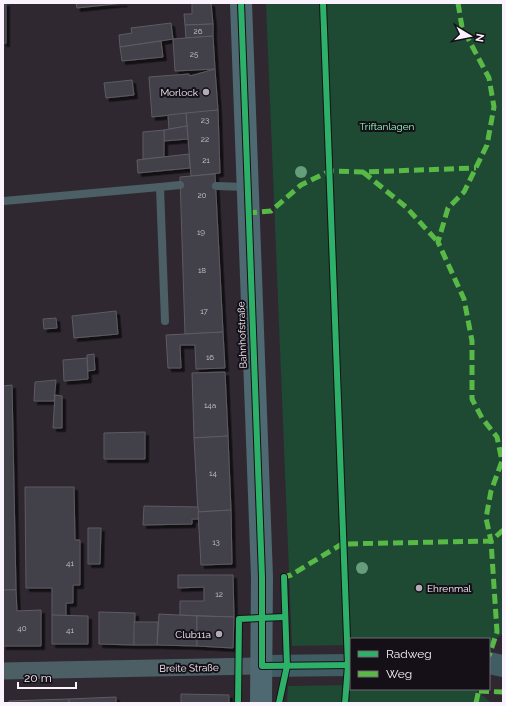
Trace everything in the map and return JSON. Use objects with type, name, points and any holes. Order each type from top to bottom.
[{"type":"main road","name":"Bahnhofstraße","points":[[240,3],[262,577],[261,703]]},
{"type":"street","points":[[490,663],[503,666]]},
{"type":"street","name":"Breite Straße","points":[[3,671],[350,665]]},
{"type":"lane","points":[[4,201],[180,186]]},
{"type":"lane","points":[[216,186],[246,187]]},
{"type":"lane","points":[[160,187],[165,321]]},
{"type":"green space","name":"Triftanlagen","points":[[266,3],[503,3],[503,633],[490,644],[490,638],[350,638],[350,645],[292,646]]},
{"type":"green space","points":[[350,685],[350,690],[476,690],[490,702],[287,703],[288,686]]},
{"type":"building","points":[[3,3],[6,3],[6,43],[3,43]]},
{"type":"building","points":[[76,3],[124,3],[77,8]]},
{"type":"building","points":[[192,3],[211,3],[213,24],[185,25],[184,14],[192,14]]},
{"type":"building","points":[[171,23],[173,39],[120,47],[119,35],[132,33],[131,28]]},
{"type":"building","points":[[213,24],[213,36],[186,38],[185,25]]},
{"type":"building","points":[[213,36],[215,69],[175,71],[173,39]]},
{"type":"building","points":[[161,41],[163,57],[122,61],[120,47]]},
{"type":"building","points":[[215,69],[218,110],[152,117],[149,77],[189,74],[190,76]]},
{"type":"building","points":[[132,80],[134,95],[106,98],[104,83]]},
{"type":"building","points":[[218,110],[220,173],[191,176],[186,113]]},
{"type":"building","points":[[186,113],[187,126],[169,129],[168,115]]},
{"type":"building","points":[[187,126],[188,139],[164,141],[164,130]]},
{"type":"building","points":[[164,130],[164,157],[143,159],[143,132]]},
{"type":"building","points":[[189,154],[190,168],[138,173],[137,160]]},
{"type":"building","points":[[215,174],[223,332],[185,334],[180,177]]},
{"type":"building","points":[[116,311],[118,334],[74,338],[72,316]]},
{"type":"building","points":[[56,318],[57,328],[44,329],[43,319]]},
{"type":"building","points":[[223,332],[225,368],[196,369],[195,345],[180,345],[181,368],[168,368],[166,335]]},
{"type":"building","points":[[94,354],[95,370],[88,371],[87,355]]},
{"type":"building","points":[[87,358],[88,379],[64,381],[63,360]]},
{"type":"building","points":[[225,372],[228,436],[194,438],[192,373]]},
{"type":"building","points":[[56,380],[54,401],[34,401],[35,382]]},
{"type":"building","points":[[12,385],[16,590],[3,590],[3,386]]},
{"type":"building","points":[[55,395],[62,396],[62,428],[53,428]]},
{"type":"building","points":[[145,432],[145,459],[104,459],[104,433]]},
{"type":"building","points":[[228,436],[231,510],[198,512],[194,438]]},
{"type":"building","points":[[25,487],[74,487],[75,540],[80,540],[80,585],[73,585],[73,603],[66,603],[66,616],[52,615],[52,588],[26,588]]},
{"type":"building","points":[[144,506],[198,507],[199,519],[192,519],[192,524],[143,525]]},
{"type":"building","points":[[231,510],[232,564],[201,565],[198,512]]},
{"type":"building","points":[[88,528],[101,528],[100,564],[88,564]]},
{"type":"building","points":[[178,575],[233,575],[234,617],[180,615],[180,601],[204,601],[204,587],[178,588]]},
{"type":"building","points":[[3,590],[16,590],[17,611],[41,610],[41,646],[3,646]]},
{"type":"building","points":[[99,612],[135,613],[134,645],[99,644]]},
{"type":"building","points":[[159,614],[197,616],[197,646],[157,645]]},
{"type":"building","points":[[52,615],[88,616],[88,644],[52,644]]},
{"type":"building","points":[[197,616],[234,617],[233,648],[197,646]]},
{"type":"building","points":[[134,622],[158,622],[157,645],[134,645]]},
{"type":"building","points":[[181,694],[229,695],[229,703],[181,703]]},
{"type":"building","points":[[116,697],[116,703],[69,703],[69,699]]},
{"type":"building","points":[[69,699],[69,703],[9,703],[9,701]]},
{"type":"marked path","points":[[458,3],[462,27],[489,78],[494,107],[487,145],[464,192],[448,208],[438,242],[464,299],[472,341],[472,399],[482,418],[497,437],[502,461],[491,491],[486,518],[491,541],[497,632],[490,653]]},
{"type":"marked path","points":[[247,213],[271,211],[301,185],[330,171],[363,172],[476,168]]},
{"type":"marked path","points":[[363,172],[406,207],[438,242]]},
{"type":"marked path","points":[[284,579],[284,577],[291,575],[342,544],[491,541],[503,530]]},
{"type":"marked path","points":[[476,703],[479,690]]},
{"type":"marked path","points":[[479,691],[503,692]]},
{"type":"cycle path","points":[[241,3],[262,577],[262,666],[350,665]]},
{"type":"cycle path","points":[[323,3],[348,665],[345,703]]},
{"type":"cycle path","points":[[279,703],[287,666],[284,577]]},
{"type":"cycle path","points":[[238,703],[239,619],[285,617]]},
{"type":"place","name":"Morlock","points":[[206,92]]},
{"type":"place","name":"Ehrenmal","points":[[419,588]]},
{"type":"place","name":"Club11a","points":[[219,634]]}]
